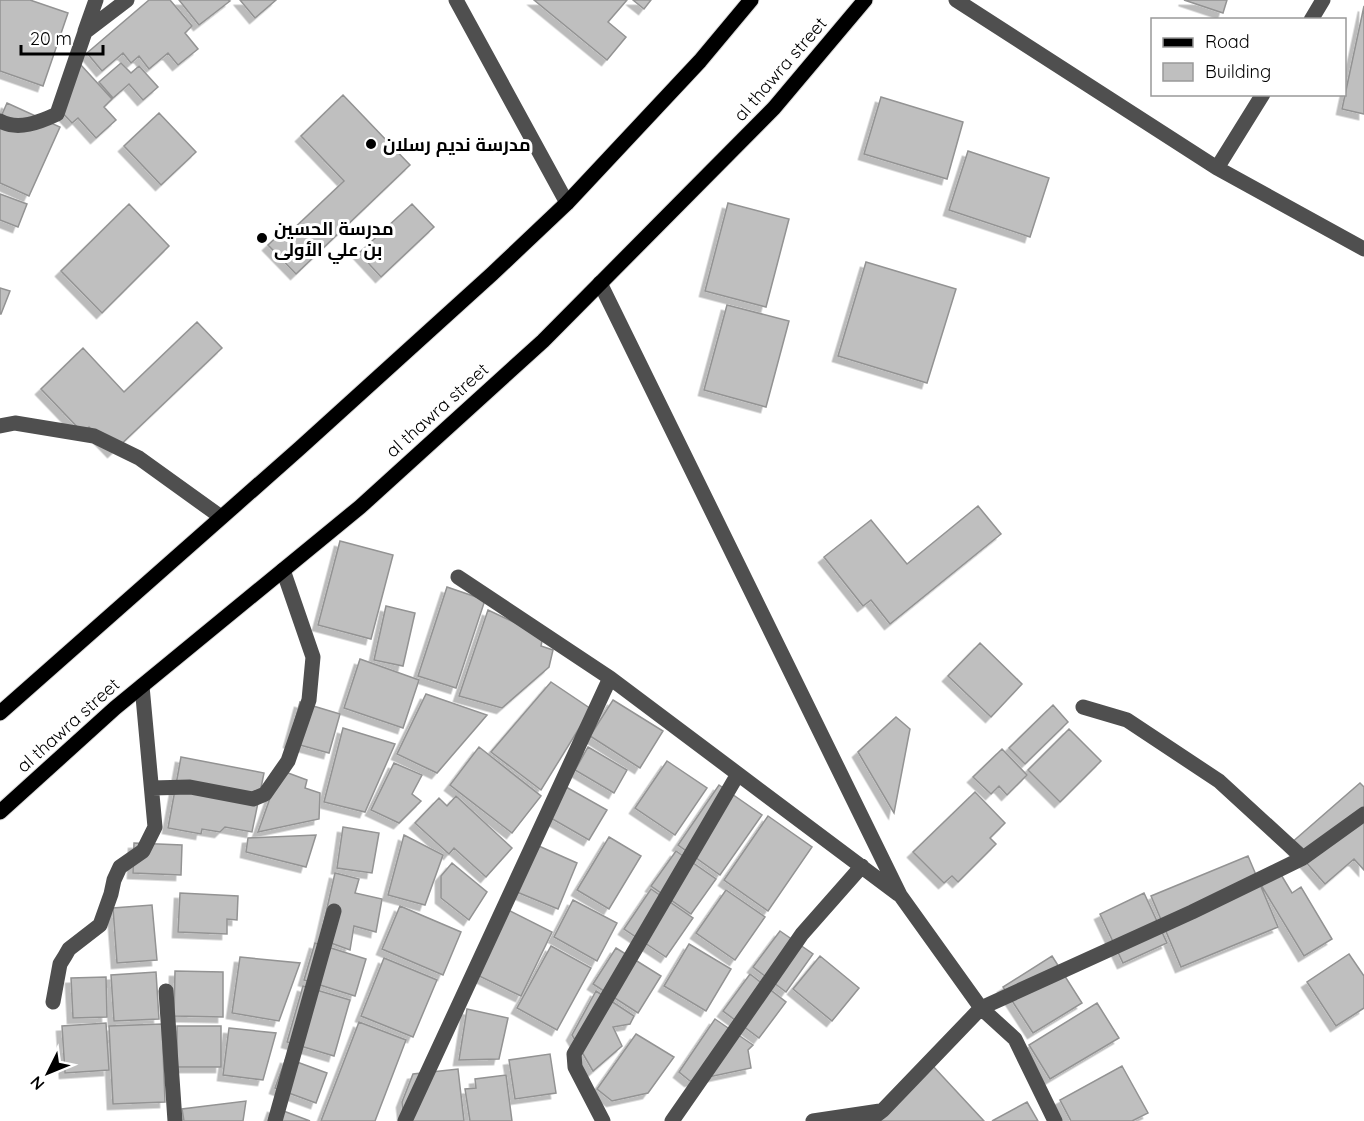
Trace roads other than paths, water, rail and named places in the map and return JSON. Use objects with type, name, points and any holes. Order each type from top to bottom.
[{"type":"main road","points":[[0,713],[475,290],[567,203],[700,61],[751,0]]},
{"type":"main road","name":"al thawra street","points":[[0,812],[115,708],[360,507],[543,341],[774,108],[866,0]]},
{"type":"street","points":[[0,122],[35,124],[57,114],[96,0]]},
{"type":"street","points":[[85,32],[127,0]]},
{"type":"street","points":[[456,0],[567,203]]},
{"type":"street","points":[[956,0],[1217,168],[1364,249]]},
{"type":"street","points":[[1312,18],[1323,0]]},
{"type":"street","points":[[1217,168],[1262,96]]},
{"type":"street","points":[[600,283],[900,896],[981,1008],[1015,1039],[1055,1121]]},
{"type":"street","points":[[0,426],[15,423],[94,436],[139,458],[221,517]]},
{"type":"street","points":[[152,788],[190,787],[253,799],[266,794],[288,761],[309,700],[313,657],[283,570]]},
{"type":"street","points":[[458,577],[610,678],[900,896]]},
{"type":"street","points":[[405,1121],[610,678]]},
{"type":"street","points":[[53,1002],[60,964],[69,949],[100,925],[120,867],[143,851],[155,827],[142,686]]},
{"type":"street","points":[[1083,707],[1127,720],[1219,782],[1303,858]]},
{"type":"street","points":[[603,1121],[575,1067],[574,1054],[738,774]]},
{"type":"street","points":[[869,1121],[883,1110],[981,1008],[1192,912],[1303,858],[1364,814]]},
{"type":"street","points":[[672,1121],[802,934],[862,866]]},
{"type":"street","points":[[275,1121],[334,911]]},
{"type":"street","points":[[166,991],[175,1121]]},
{"type":"street","points":[[813,1121],[883,1110]]},
{"type":"place","name":"مدرسة نديم رسلان","points":[[371,144]]},
{"type":"place","name":"مدرسة الحسين بن علي الأولى","points":[[262,238]]}]
